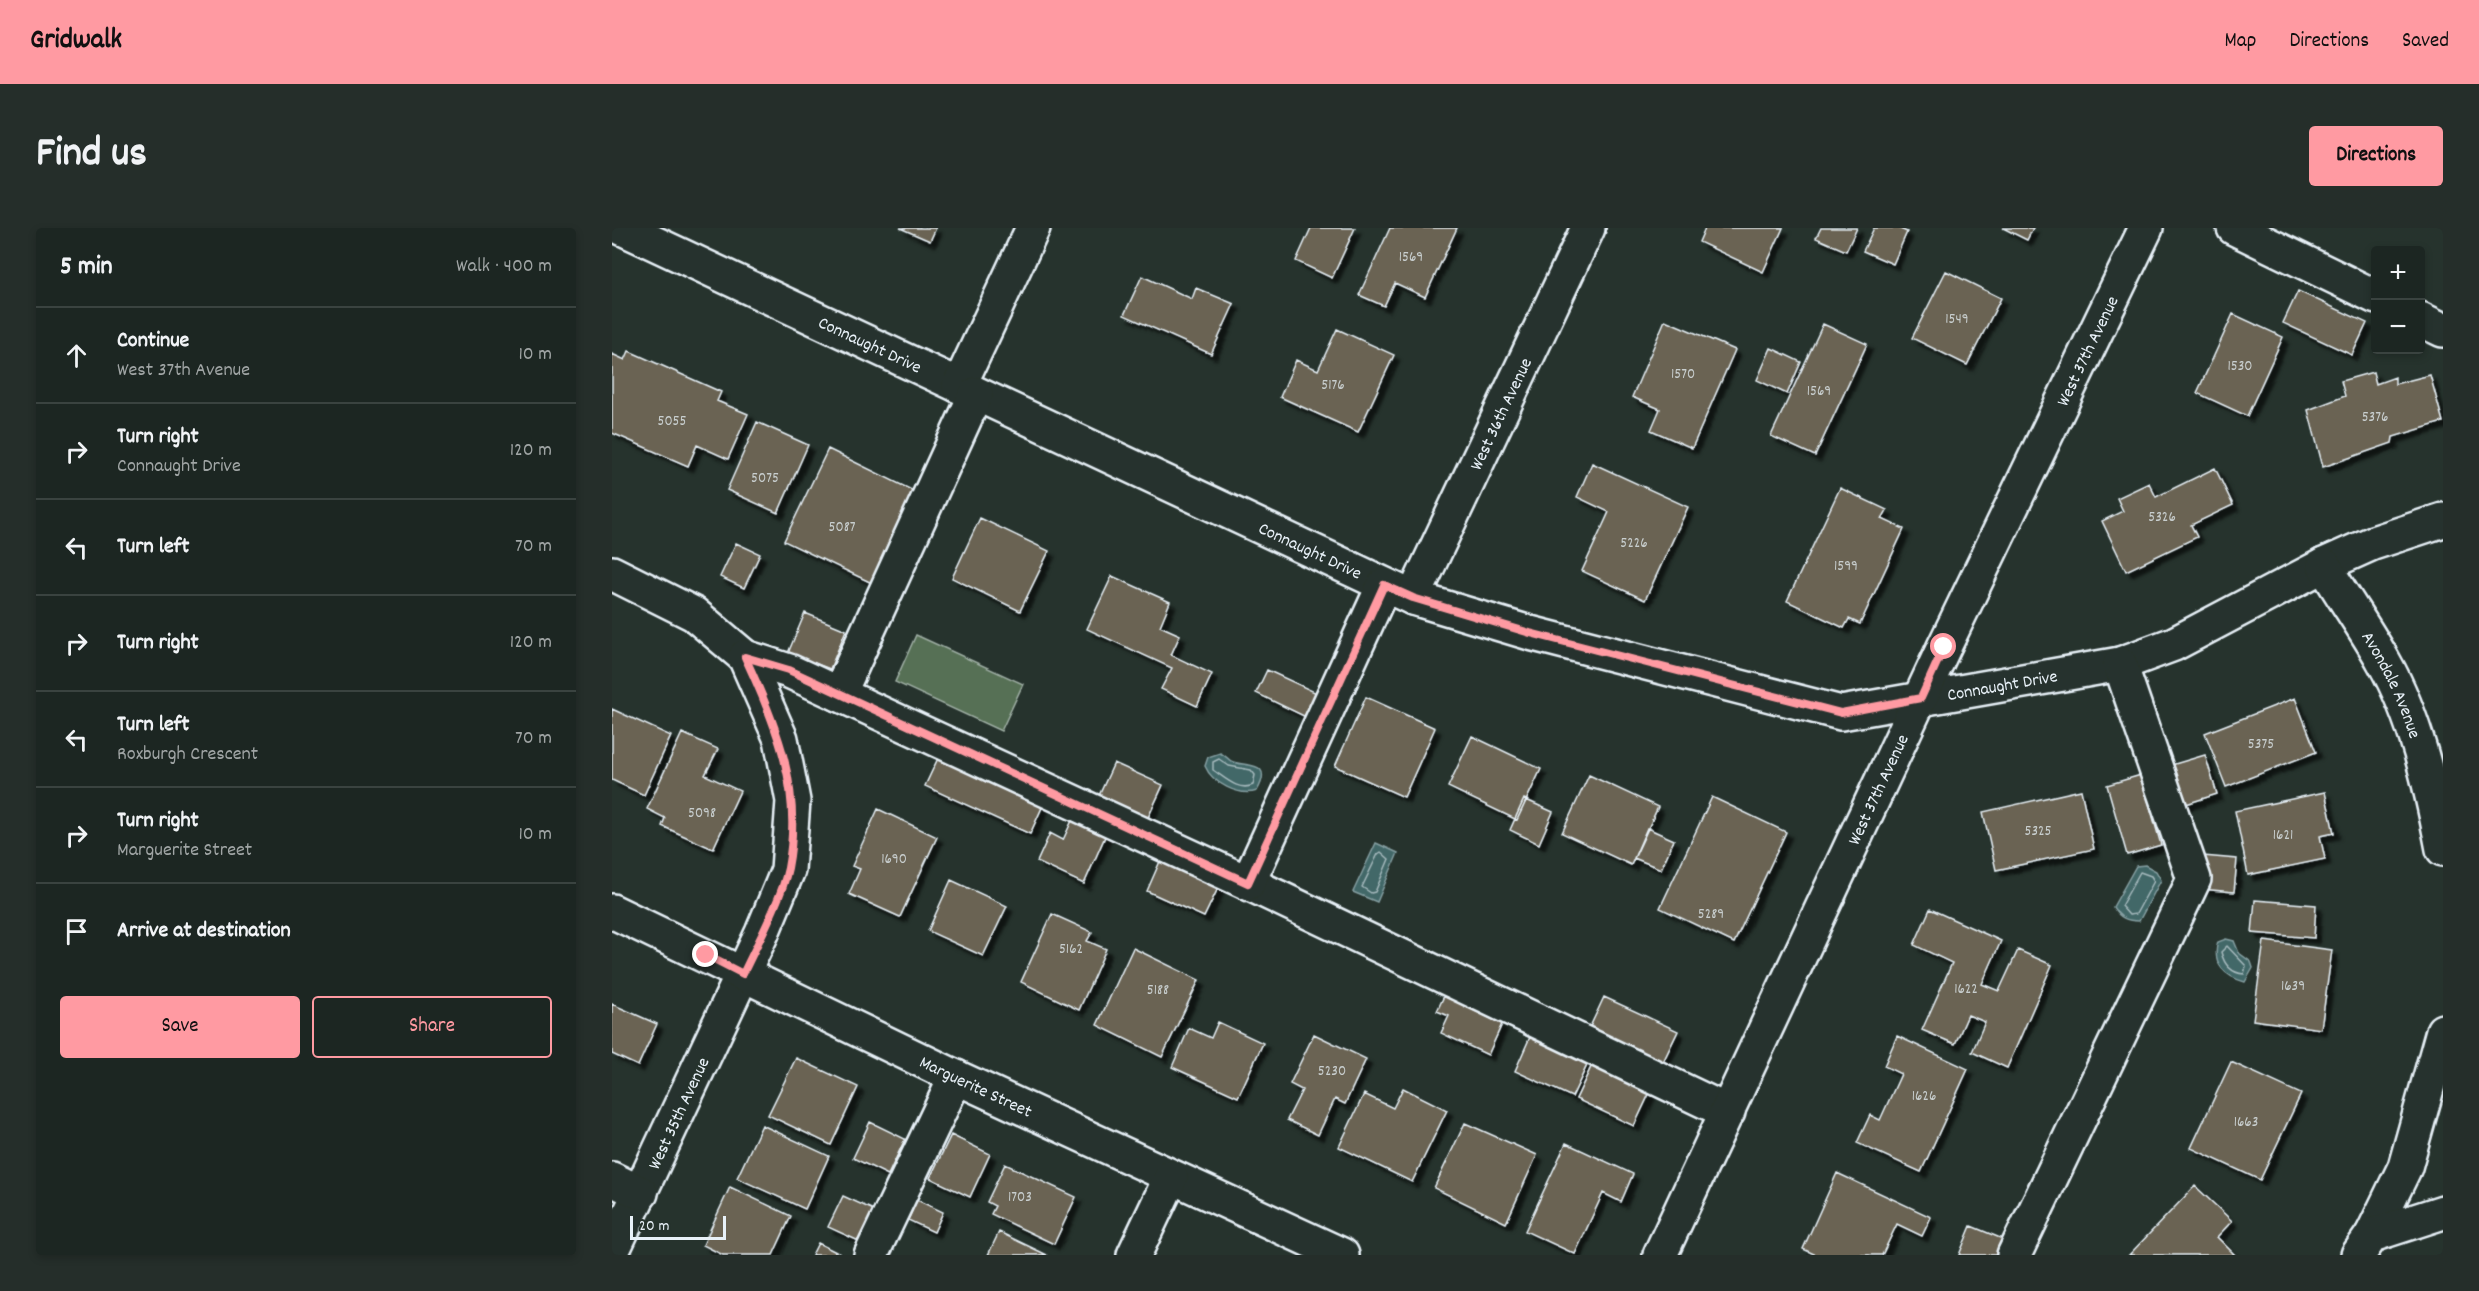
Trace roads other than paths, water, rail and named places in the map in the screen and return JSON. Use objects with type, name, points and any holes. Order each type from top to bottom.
[{"type":"street","name":"Connaught Drive","points":[[621,228],[1399,591],[1530,633],[1841,713],[2120,664],[2174,644],[2324,565],[2373,543],[2443,520]]},
{"type":"street","points":[[839,694],[968,390],[1033,228]]},
{"type":"street","name":"West 36th Avenue","points":[[1248,883],[1588,228]]},
{"type":"street","name":"West 37th Avenue","points":[[1660,1255],[1921,698],[2146,228]]},
{"type":"street","points":[[2234,228],[2371,295]]},
{"type":"street","points":[[2425,321],[2443,330]]},
{"type":"street","name":"Avondale Avenue","points":[[2324,565],[2390,674],[2412,729],[2434,803],[2443,849]]},
{"type":"street","points":[[612,573],[694,614],[745,657],[789,670],[1248,883],[1728,1112]]},
{"type":"street","name":"West 35th Avenue","points":[[612,1252],[626,1186],[743,974],[788,870],[793,801],[781,739],[745,657]]},
{"type":"street","points":[[2014,1255],[2194,879],[2120,664]]},
{"type":"street","name":"Marguerite Street","points":[[612,910],[956,1077],[1342,1255]]},
{"type":"street","points":[[2365,1245],[2405,1167],[2443,1031]]},
{"type":"street","points":[[872,1255],[956,1077]]},
{"type":"street","points":[[1134,1255],[1172,1177]]},
{"type":"street","points":[[2365,1245],[2443,1212]]},
{"type":"water","points":[[1220,753],[1231,761],[1260,769],[1262,781],[1257,791],[1234,790],[1214,778],[1205,766],[1208,757]]},
{"type":"water","points":[[1376,843],[1398,853],[1377,902],[1353,892]]},
{"type":"water","points":[[2145,865],[2156,871],[2161,880],[2139,921],[2127,919],[2118,914],[2113,907],[2136,866]]},
{"type":"water","points":[[2226,939],[2234,941],[2239,953],[2251,962],[2253,968],[2245,982],[2226,973],[2218,963],[2216,950],[2218,942]]}]
